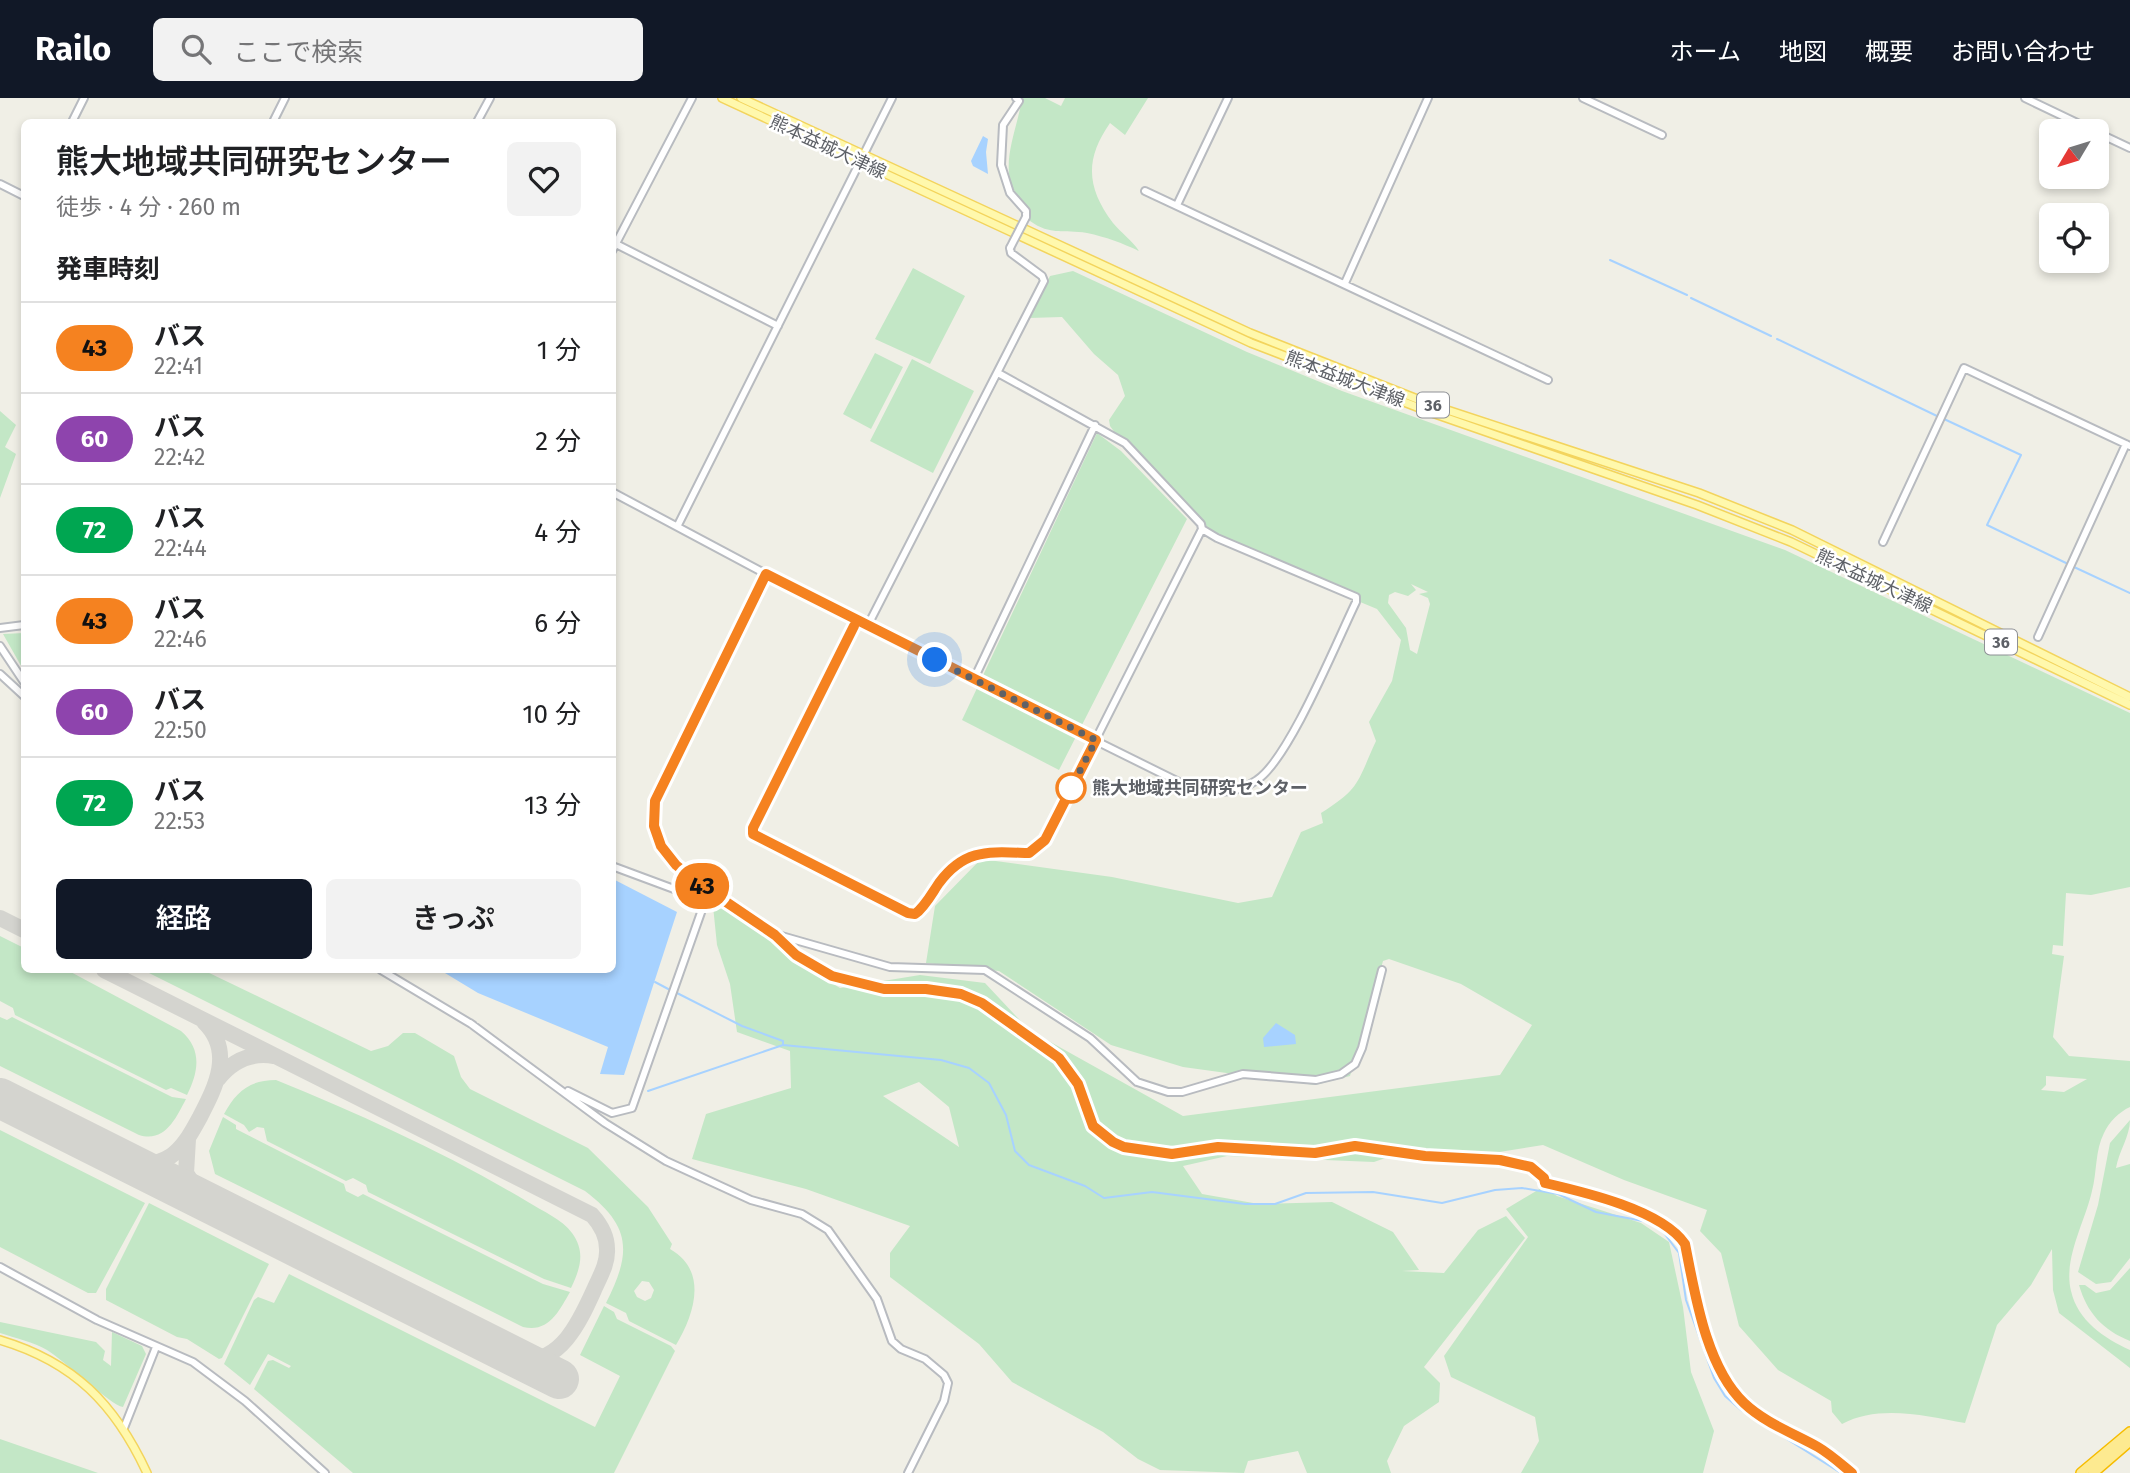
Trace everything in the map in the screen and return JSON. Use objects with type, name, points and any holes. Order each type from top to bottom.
[{"type":"highway","points":[[2081,1473],[2130,1432]]},
{"type":"highway","points":[[2092,1473],[2130,1441]]},
{"type":"main road","name":"熊本益城大津線","points":[[722,98],[1250,333],[1435,406],[1699,493],[1792,530],[2130,697]]},
{"type":"main road","name":"熊本益城大津線","points":[[741,98],[862,159],[1251,343],[1423,409],[1696,505],[1791,542],[2130,705]]},
{"type":"main road","points":[[0,1340],[33,1352],[98,1394],[124,1428],[147,1473]]},
{"type":"street","points":[[74,119],[84,98]]},
{"type":"street","points":[[274,119],[285,98]]},
{"type":"street","points":[[479,119],[490,98]]},
{"type":"street","points":[[616,244],[692,98]]},
{"type":"street","points":[[678,525],[892,98]]},
{"type":"street","points":[[867,626],[1044,281],[1042,276],[1011,253],[1010,248],[1026,217],[1026,211],[1010,193],[1001,164],[1003,125],[1019,101],[1016,98]]},
{"type":"street","points":[[1177,205],[1228,98]]},
{"type":"street","points":[[1345,283],[1428,98]]},
{"type":"street","points":[[1583,98],[1662,135]]},
{"type":"street","points":[[2025,98],[2068,119]]},
{"type":"street","points":[[2109,138],[2130,148]]},
{"type":"street","points":[[0,184],[21,194]]},
{"type":"street","points":[[1145,191],[1548,380]]},
{"type":"street","points":[[616,249],[778,326]]},
{"type":"street","points":[[1883,542],[1964,368],[2128,445],[2038,637]]},
{"type":"street","points":[[616,494],[856,622],[1195,790],[1222,793],[1235,791],[1259,779],[1282,753],[1356,602],[1356,597],[1216,538],[1202,529],[1201,524],[1125,443],[998,373]]},
{"type":"street","points":[[974,679],[1095,425]]},
{"type":"street","points":[[856,622],[753,828],[753,834],[908,913],[920,911],[949,870],[964,859],[980,853],[1029,853],[1037,849],[1096,740],[1202,529]]},
{"type":"street","points":[[766,574],[661,785],[654,812],[661,846],[676,865],[775,935],[796,955],[832,976],[884,989],[926,989],[961,994],[982,1003],[1059,1058],[1078,1084],[1093,1126],[1124,1147],[1172,1154],[1218,1147],[1315,1153],[1355,1146],[1425,1156],[1500,1160],[1531,1167],[1544,1178],[1545,1183],[1589,1194],[1652,1217],[1673,1230],[1685,1244],[1716,1364],[1728,1385],[1745,1405],[1790,1434],[1819,1448],[1852,1473]]},
{"type":"street","points":[[0,628],[21,625]]},
{"type":"street","points":[[0,646],[21,678]]},
{"type":"street","points":[[0,674],[21,693]]},
{"type":"street","points":[[386,973],[470,1023],[560,1088],[612,1113],[631,1109],[704,904],[681,892],[616,868]]},
{"type":"street","points":[[775,935],[890,967],[985,970],[1090,1038],[1137,1082],[1168,1092],[1182,1091],[1243,1074],[1316,1080],[1341,1074],[1355,1064],[1362,1048],[1382,970]]},
{"type":"street","points":[[470,1023],[605,1123],[666,1161],[751,1200],[802,1214],[828,1230],[877,1299],[892,1341],[901,1349],[925,1359],[944,1375],[948,1383],[944,1401],[908,1473]]},
{"type":"street","points":[[0,1266],[97,1320],[193,1362],[216,1378],[325,1473]]},
{"type":"street","points":[[124,1428],[156,1347]]},
{"type":"green space","points":[[1022,98],[1045,98],[1061,106],[1065,98],[1148,98],[1125,135],[1110,123],[1096,149],[1092,173],[1104,210],[1139,251],[1101,236],[1044,229],[1030,221],[1030,211],[1012,187],[1009,174],[1010,152]]},
{"type":"green space","points":[[913,268],[965,296],[930,364],[875,339]]},
{"type":"green space","points":[[1073,271],[1247,352],[1342,391],[1785,550],[2130,713],[2130,887],[2091,895],[2066,893],[2063,946],[2053,945],[2052,954],[2064,956],[2053,1037],[2069,1056],[2130,1061],[2130,1107],[2112,1121],[2101,1140],[2092,1191],[2072,1253],[2069,1279],[2074,1302],[2086,1320],[2102,1334],[2130,1350],[2130,1368],[2059,1313],[2053,1290],[2052,1249],[2031,1285],[1997,1325],[1965,1423],[1887,1413],[1871,1414],[1842,1424],[1832,1412],[1831,1401],[1778,1370],[1739,1326],[1721,1253],[1700,1231],[1707,1210],[1624,1180],[1543,1145],[1487,1154],[1411,1149],[1374,1162],[1227,1156],[1183,1166],[1202,1194],[1259,1204],[1332,1202],[1393,1232],[1419,1270],[1402,1271],[1444,1273],[1478,1230],[1506,1216],[1525,1238],[1424,1367],[1440,1383],[1439,1402],[1404,1426],[1387,1461],[1391,1473],[1307,1473],[1298,1451],[1248,1461],[1244,1473],[1160,1470],[1138,1459],[1103,1432],[1012,1382],[979,1344],[890,1277],[890,1253],[910,1226],[806,1189],[692,1159],[706,1114],[791,1088],[790,1051],[737,1032],[730,984],[717,945],[713,906],[707,903],[711,893],[767,933],[788,956],[840,988],[920,975],[985,983],[1029,1030],[1183,1116],[1500,1075],[1532,1025],[1461,984],[1389,959],[1383,961],[1350,1076],[1315,1085],[1183,1067],[1111,1045],[999,971],[926,963],[935,906],[981,859],[1112,877],[1238,903],[1272,897],[1301,832],[1323,823],[1321,813],[1344,797],[1361,775],[1376,741],[1369,722],[1392,681],[1401,640],[1377,609],[1209,539],[1134,459],[1110,426],[1109,420],[1125,396],[1118,375],[1094,354],[1062,317],[1029,318],[1050,276]],"holes":[[[1411,584],[1428,592],[1419,594],[1428,598],[1430,604],[1417,654],[1410,650],[1406,628],[1388,603],[1389,595],[1395,592],[1408,596],[1416,590]],[[2046,1076],[2087,1079],[2064,1092],[2041,1090],[2046,1085]],[[919,1082],[949,1107],[959,1147],[883,1096]]]},
{"type":"green space","points":[[875,353],[903,367],[871,429],[843,414]]},
{"type":"green space","points":[[912,359],[974,391],[933,473],[870,441]]},
{"type":"green space","points":[[0,411],[16,425],[5,447],[16,454],[0,498]]},
{"type":"green space","points":[[1097,433],[1121,451],[1187,519],[1059,770],[962,720]]},
{"type":"green space","points":[[21,633],[21,666],[3,634]]},
{"type":"green space","points":[[0,936],[21,946],[21,973],[73,973],[181,1031],[192,1045],[196,1061],[194,1077],[187,1095],[171,1088],[166,1090],[15,1015],[13,1008],[0,1001]]},
{"type":"green space","points":[[149,973],[209,973],[371,1051],[388,1046],[403,1033],[415,1033],[454,1056],[461,1077],[470,1089],[588,1148],[648,1207],[672,1244],[670,1249],[682,1258],[690,1269],[694,1281],[692,1307],[676,1345],[629,1321],[626,1313],[606,1303],[623,1254],[619,1228],[600,1204],[585,1191]],"holes":[[[642,1281],[649,1282],[654,1290],[651,1298],[645,1301],[637,1297],[634,1291]]]},
{"type":"green space","points":[[0,1017],[7,1020],[12,1017],[172,1097],[186,1099],[174,1121],[163,1132],[148,1137],[139,1135],[0,1066]]},
{"type":"green space","points":[[276,1080],[436,1152],[557,1219],[572,1233],[579,1247],[579,1267],[571,1288],[544,1279],[368,1192],[366,1185],[353,1178],[346,1181],[267,1141],[264,1128],[257,1127],[249,1132],[244,1125],[224,1114],[233,1099],[244,1089],[258,1082]]},
{"type":"green space","points":[[223,1117],[236,1125],[236,1129],[344,1184],[346,1191],[358,1197],[363,1194],[543,1284],[570,1292],[557,1313],[546,1324],[540,1327],[523,1327],[215,1174],[209,1151]]},
{"type":"green space","points":[[2130,1120],[2116,1168],[2130,1164],[2130,1258],[2111,1282],[2096,1284],[2078,1272],[2098,1205],[2110,1143]]},
{"type":"green space","points":[[0,1130],[145,1203],[96,1293],[88,1293],[0,1247]]},
{"type":"green space","points":[[1543,1187],[1557,1196],[1641,1223],[1669,1242],[1683,1307],[1691,1372],[1714,1431],[1703,1473],[1521,1473],[1539,1441],[1535,1417],[1451,1377],[1444,1356],[1528,1237],[1506,1209]]},
{"type":"green space","points":[[149,1203],[269,1264],[222,1358],[219,1359],[187,1339],[177,1337],[106,1300],[106,1289]]},
{"type":"green space","points":[[2130,1268],[2130,1341],[2112,1332],[2097,1319],[2079,1285],[2085,1285],[2096,1293],[2110,1290]]},
{"type":"green space","points":[[289,1274],[595,1427],[620,1376],[580,1355],[604,1306],[614,1312],[617,1319],[671,1346],[675,1351],[614,1473],[353,1473],[254,1389],[268,1361],[273,1360],[289,1368],[291,1366],[268,1354],[250,1385],[224,1364],[254,1300],[258,1297],[274,1303]]},
{"type":"green space","points":[[0,1322],[96,1342],[105,1351],[103,1360],[111,1366],[112,1332],[142,1346],[146,1354],[123,1407],[108,1399],[47,1350],[0,1333]]},
{"type":"green space","points":[[0,1439],[98,1473],[0,1473]]},
{"type":"water","points":[[983,136],[988,139],[988,174],[973,166],[971,161]]},
{"type":"water","points":[[616,881],[677,912],[624,1075],[600,1074],[608,1047],[478,993],[445,973],[616,973]]},
{"type":"water","points":[[1276,1023],[1295,1035],[1296,1044],[1264,1047],[1263,1038]]},
{"type":"waterway","points":[[1610,260],[1687,295]]},
{"type":"waterway","points":[[1691,298],[1771,336]]},
{"type":"waterway","points":[[1777,339],[1939,417]]},
{"type":"waterway","points":[[1944,419],[2021,455],[1987,525],[2066,563]]},
{"type":"waterway","points":[[2074,567],[2130,593]]},
{"type":"waterway","points":[[655,982],[672,991]]},
{"type":"waterway","points":[[677,993],[742,1026],[783,1041],[783,1045]]},
{"type":"waterway","points":[[648,1091],[783,1045],[941,1060],[969,1068],[989,1083],[1006,1115],[1015,1151],[1029,1165],[1085,1186],[1104,1198],[1152,1192],[1245,1204],[1275,1204],[1306,1193],[1373,1192],[1442,1203],[1495,1190],[1522,1188],[1558,1194],[1596,1212],[1648,1222],[1664,1233],[1679,1253],[1686,1300],[1714,1378],[1725,1396],[1741,1410],[1841,1473]]},
{"type":"taxiway","points":[[0,918],[21,928]]},
{"type":"taxiway","points":[[110,973],[592,1215],[605,1235],[607,1255],[603,1271],[582,1315],[558,1348],[547,1355],[520,1360]]},
{"type":"taxiway","points":[[129,1163],[151,1164],[171,1156],[184,1143],[200,1117],[212,1093],[220,1057],[213,1033],[204,1022]]},
{"type":"taxiway","points":[[218,1079],[229,1067],[242,1059],[257,1055],[274,1056]]},
{"type":"taxiway","points":[[188,1139],[186,1173],[204,1201]]},
{"type":"runway","points":[[0,1098],[559,1379]]},
{"type":"bus line","name":"43","points":[[854,626],[753,828],[753,834],[758,839],[908,913],[915,914],[920,911],[949,870],[964,859],[980,853],[1029,853],[1045,840],[1096,740],[856,622],[766,574],[655,801],[654,826],[661,846],[686,874],[775,935],[796,955],[832,976],[884,989],[926,989],[961,994],[982,1003],[1069,1068],[1085,1099],[1087,1116],[1093,1126],[1124,1147],[1172,1154],[1218,1147],[1315,1153],[1355,1146],[1425,1156],[1500,1160],[1531,1167],[1540,1173],[1545,1183],[1589,1194],[1652,1217],[1673,1230],[1685,1244],[1716,1364],[1728,1385],[1745,1405],[1790,1434],[1819,1448],[1852,1473]]},
{"type":"place","name":"熊大地域共同研究センター","points":[[1071,788]]},
{"type":"route","points":[[935,660],[1096,740],[1071,788]]}]
